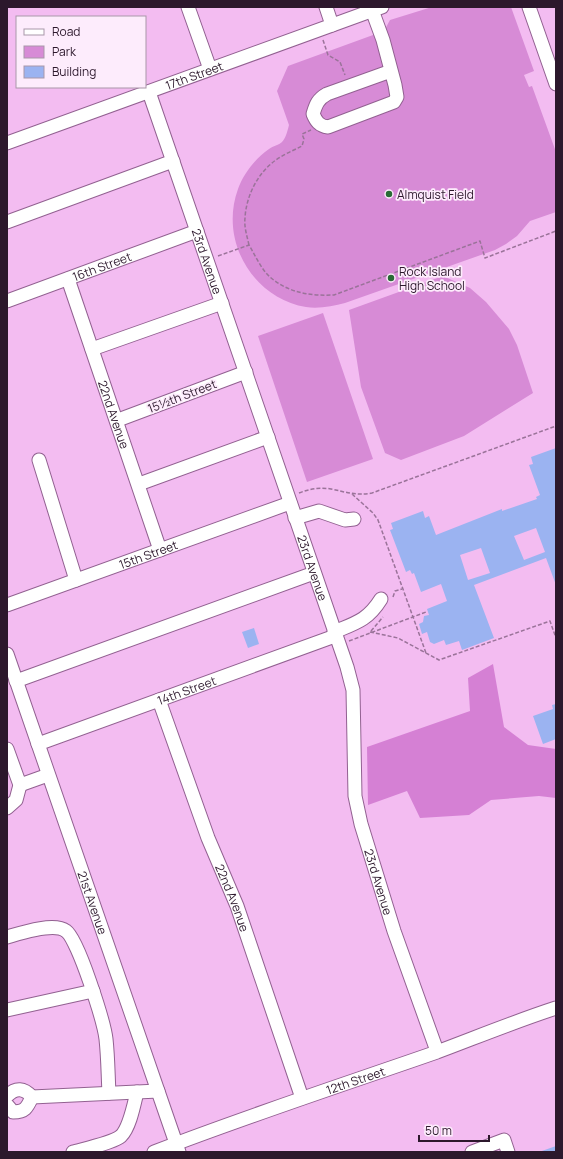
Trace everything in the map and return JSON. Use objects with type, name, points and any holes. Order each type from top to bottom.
[{"type":"street","points":[[188,7],[210,69]]},
{"type":"street","points":[[326,7],[332,25]]},
{"type":"street","points":[[529,7],[556,84]]},
{"type":"street","points":[[377,9],[397,97],[394,102],[328,128],[323,127],[317,122],[313,114],[316,104],[320,98],[327,94],[391,71]]},
{"type":"street","name":"17th Street","points":[[7,143],[377,9]]},
{"type":"street","name":"23rd Avenue","points":[[149,92],[268,437],[294,498],[295,518],[347,667],[353,690],[355,796],[361,824],[394,931],[437,1051]]},
{"type":"street","points":[[7,222],[173,161]]},
{"type":"street","name":"16th Street","points":[[7,301],[197,231]]},
{"type":"street","name":"22nd Avenue","points":[[68,279],[118,420],[160,550]]},
{"type":"street","points":[[92,348],[222,303]]},
{"type":"street","name":"15½th Street","points":[[118,420],[246,372]]},
{"type":"street","points":[[139,484],[268,437]]},
{"type":"street","points":[[38,460],[76,580]]},
{"type":"street","name":"15th Street","points":[[7,605],[160,550],[294,498]]},
{"type":"street","points":[[295,518],[319,511],[345,520],[354,519]]},
{"type":"street","points":[[12,676],[314,573]]},
{"type":"street","name":"14th Street","points":[[38,744],[335,634],[363,620],[375,609],[381,599]]},
{"type":"street","name":"21st Avenue","points":[[7,654],[12,676],[38,744],[177,1148]]},
{"type":"street","name":"22nd Avenue","points":[[159,700],[208,838],[237,906],[302,1098]]},
{"type":"street","points":[[7,748],[11,772],[20,785],[16,800],[7,808]]},
{"type":"street","points":[[20,785],[48,775]]},
{"type":"street","points":[[7,937],[47,927],[67,930],[73,938],[93,991],[106,1038],[109,1094]]},
{"type":"street","points":[[7,1010],[93,991]]},
{"type":"street","name":"12th Street","points":[[154,1152],[177,1148],[302,1098],[556,1008]]},
{"type":"street","points":[[7,1096],[12,1091],[20,1090],[28,1092],[32,1097]]},
{"type":"street","points":[[32,1097],[158,1091]]},
{"type":"street","points":[[73,1152],[113,1140],[121,1136],[127,1126],[137,1092]]},
{"type":"street","points":[[7,1105],[13,1112],[20,1112],[28,1107],[32,1097]]},
{"type":"street","points":[[472,1152],[504,1140],[508,1152]]},
{"type":"path","points":[[323,40],[328,55],[340,62],[349,86]]},
{"type":"path","points":[[312,130],[302,134],[304,139],[302,146],[271,163],[256,181],[246,208],[245,218],[249,246],[270,276],[287,288],[299,293],[312,295],[334,295],[480,241],[485,258],[556,231]]},
{"type":"path","points":[[218,256],[249,246]]},
{"type":"path","points":[[294,498],[311,489],[318,488],[352,494],[372,493],[556,426]]},
{"type":"path","points":[[352,494],[373,513],[378,520],[426,653]]},
{"type":"path","points":[[347,641],[426,612]]},
{"type":"path","points":[[370,632],[398,638],[439,660],[550,621],[556,638]]},
{"type":"green space","points":[[432,7],[511,7],[534,71],[524,75],[529,87],[532,86],[556,152],[556,212],[530,221],[517,236],[495,250],[345,303],[311,308],[287,301],[270,292],[256,279],[245,264],[237,247],[233,228],[233,209],[238,189],[243,177],[250,167],[269,149],[282,142],[287,134],[289,125],[277,91],[288,66],[384,31],[390,20]]},
{"type":"green space","points":[[443,276],[470,288],[486,302],[509,329],[517,345],[533,393],[464,436],[401,460],[385,453],[361,387],[349,310]]},
{"type":"green space","points":[[323,313],[373,459],[307,482],[258,336]]},
{"type":"shaded area","points":[[493,664],[504,727],[528,745],[556,749],[556,798],[539,796],[491,800],[469,815],[420,818],[407,791],[368,805],[367,747],[470,711],[468,678]]},
{"type":"building","points":[[556,448],[556,585],[546,558],[474,585],[494,638],[462,650],[459,641],[446,645],[444,640],[434,644],[430,642],[427,632],[422,634],[419,624],[423,622],[424,616],[429,615],[427,609],[447,601],[441,584],[421,592],[414,573],[412,574],[410,570],[406,572],[390,530],[393,529],[391,523],[423,511],[425,518],[429,516],[436,535],[502,509],[502,511],[537,499],[536,497],[540,495],[529,465],[533,464],[531,457]],"holes":[[[536,528],[545,552],[524,560],[514,536]],[[481,548],[490,573],[468,580],[460,555]]]},
{"type":"building","points":[[254,628],[259,644],[248,648],[242,632]]},
{"type":"building","points":[[556,704],[556,739],[543,744],[533,716],[553,709],[552,705]]},
{"type":"building","points":[[556,1146],[556,1152],[539,1152]]},
{"type":"place","name":"Almquist Field","points":[[389,194]]},
{"type":"place","name":"Rock Island High School","points":[[391,278]]}]
